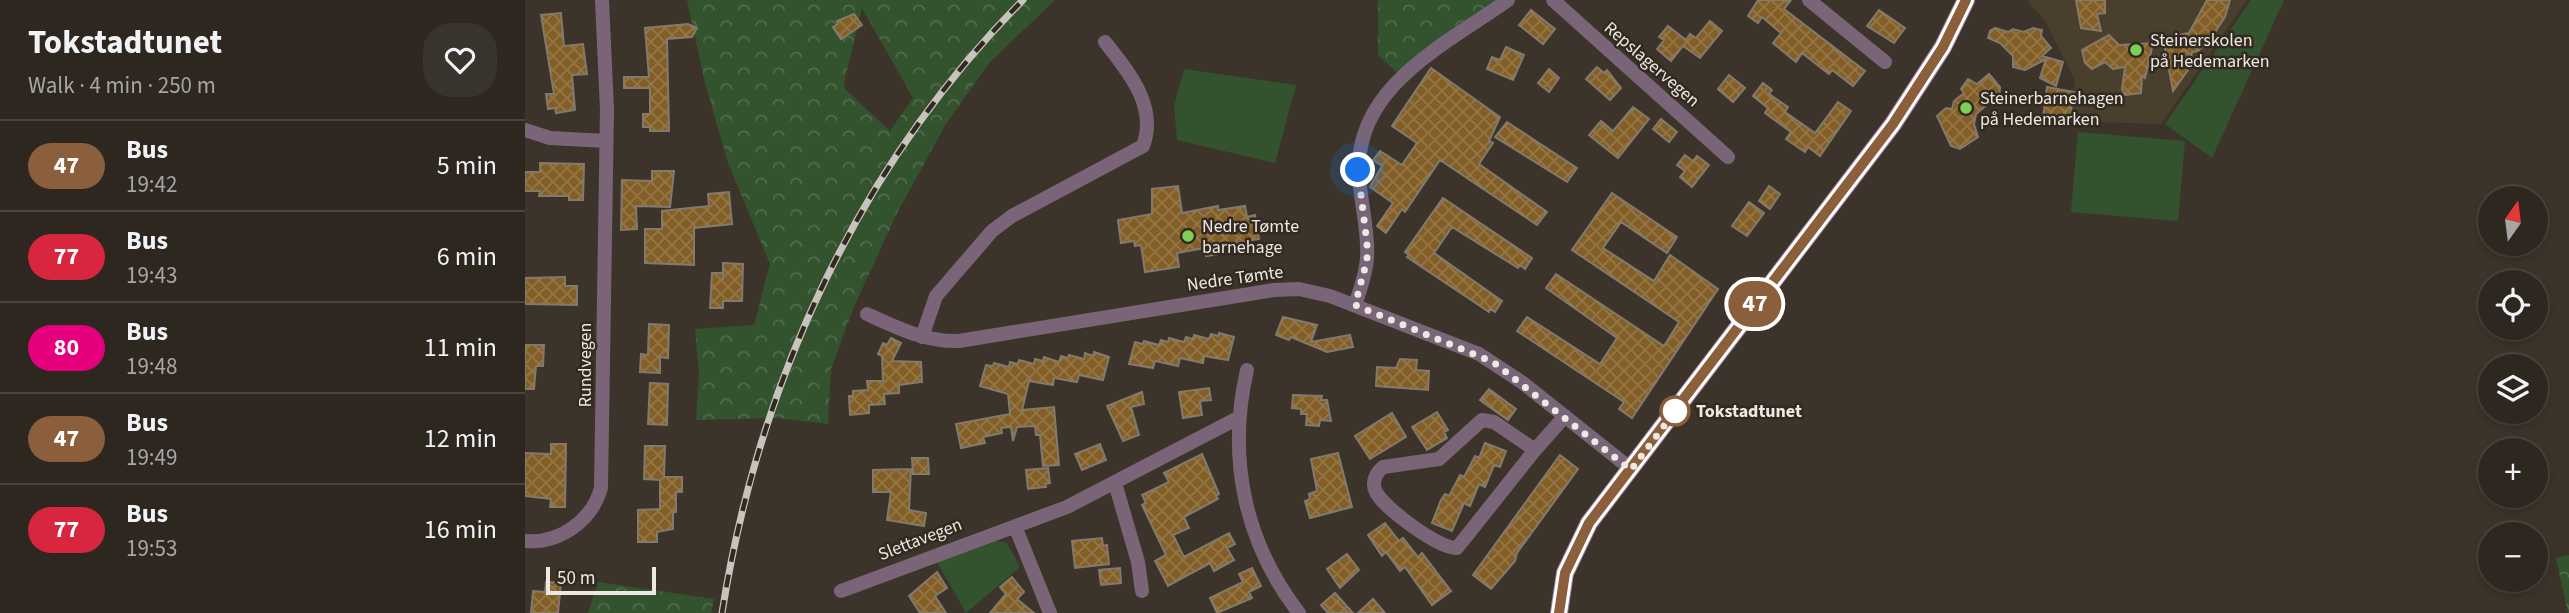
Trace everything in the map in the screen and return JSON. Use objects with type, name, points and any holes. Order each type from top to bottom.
[{"type":"street","name":"Rundvegen","points":[[525,541],[548,539],[581,522],[597,503],[601,488],[607,74],[602,0]]},
{"type":"street","points":[[1355,305],[1367,253],[1358,170],[1371,116],[1402,76],[1508,0]]},
{"type":"street","name":"Repslagervegen","points":[[1553,0],[1728,157]]},
{"type":"street","points":[[1809,0],[1885,62]]},
{"type":"street","points":[[1559,613],[1565,573],[1589,523],[1893,124],[1943,47],[1966,0]]},
{"type":"street","points":[[922,337],[936,296],[992,231],[1012,216],[1143,146],[1147,135],[1145,109],[1135,80],[1105,42]]},
{"type":"street","points":[[525,130],[559,140],[606,141]]},
{"type":"street","name":"Nedre Tømte","points":[[867,314],[922,337],[944,342],[1286,288],[1308,290],[1355,305],[1479,354],[1565,416],[1631,470]]},
{"type":"street","points":[[1247,370],[1238,418],[1239,465],[1250,520],[1269,568],[1299,613]]},
{"type":"street","points":[[1535,450],[1494,422],[1482,420],[1439,459],[1383,467],[1375,476],[1375,489],[1383,500],[1419,530],[1445,547],[1457,548],[1565,416]]},
{"type":"street","name":"Slettavegen","points":[[841,591],[1067,507],[1238,418]]},
{"type":"street","points":[[1115,483],[1138,562],[1142,591]]},
{"type":"street","points":[[1015,526],[1050,613]]},
{"type":"shaded area","name":"Steinerskolen på Hedemarken","points":[[2027,0],[2247,0],[2161,124],[2090,122],[2068,117],[2075,80],[2045,21]]},
{"type":"green space","points":[[687,0],[1055,0],[989,63],[946,124],[897,213],[853,309],[831,369],[828,424],[777,418],[696,420],[699,374],[695,329],[754,325],[770,264],[728,163],[705,83]],"holes":[[[862,8],[913,98],[890,131],[845,89],[844,82]]]},
{"type":"green space","points":[[1378,0],[1505,0],[1405,80],[1378,55]]},
{"type":"green space","points":[[2251,0],[2284,0],[2212,158],[2165,124]]},
{"type":"green space","points":[[1184,69],[1296,85],[1275,163],[1177,140],[1174,106]]},
{"type":"green space","points":[[2078,132],[2185,141],[2178,221],[2071,212]]},
{"type":"green space","points":[[991,540],[1007,543],[1020,567],[966,613],[936,560]]},
{"type":"green space","points":[[2569,555],[2569,613],[2568,613],[2556,558]]},
{"type":"green space","points":[[598,582],[714,599],[711,613],[588,613]]},
{"type":"building","points":[[1758,0],[1791,0],[1784,9],[1865,71],[1853,86],[1832,70],[1829,74],[1802,53],[1796,62],[1773,43],[1781,33],[1762,17],[1758,23],[1748,16]]},
{"type":"building","points":[[2076,0],[2105,0],[2105,13],[2097,14],[2101,31],[2081,28]]},
{"type":"building","points":[[2207,0],[2230,0],[2225,17],[2211,38],[2198,51],[2192,52],[2191,58],[2186,59],[2188,70],[2173,91],[2163,38],[2189,33]]},
{"type":"building","points":[[1531,10],[1555,29],[1543,44],[1519,25]]},
{"type":"building","points":[[1879,10],[1905,28],[1894,43],[1867,26]]},
{"type":"building","points":[[561,13],[564,46],[583,44],[587,74],[572,75],[575,110],[556,113],[555,108],[548,109],[546,94],[554,94],[541,15]]},
{"type":"building","points":[[854,14],[862,25],[841,39],[833,27],[838,24],[837,21]]},
{"type":"building","points":[[1710,21],[1722,31],[1700,58],[1683,46],[1671,61],[1657,49],[1664,40],[1659,37],[1668,26],[1686,40],[1690,34],[1696,38]]},
{"type":"building","points":[[688,24],[697,28],[692,37],[667,39],[669,131],[650,131],[650,127],[643,127],[643,114],[650,114],[650,88],[624,88],[624,77],[649,77],[645,28]]},
{"type":"building","points":[[1995,28],[2008,32],[2013,29],[2024,32],[2033,28],[2042,30],[2041,36],[2051,48],[2042,56],[2063,62],[2056,86],[2040,78],[2046,59],[2025,70],[2013,67],[2013,56],[2000,43],[1988,38],[1990,31]]},
{"type":"building","points":[[2109,35],[2119,45],[2153,43],[2145,78],[2142,76],[2141,93],[2125,95],[2122,89],[2125,67],[2113,69],[2105,62],[2092,69],[2085,63],[2082,50]]},
{"type":"building","points":[[1506,47],[1524,55],[1513,80],[1487,69],[1492,57],[1500,60]]},
{"type":"building","points":[[1597,67],[1604,73],[1607,70],[1621,88],[1610,100],[1586,79]]},
{"type":"building","points":[[1431,68],[1500,117],[1489,141],[1493,143],[1479,164],[1547,212],[1537,225],[1440,160],[1405,212],[1402,209],[1386,233],[1377,226],[1393,203],[1370,187],[1382,166],[1373,160],[1380,151],[1402,165],[1417,143],[1392,126]]},
{"type":"building","points":[[1549,69],[1559,78],[1549,92],[1538,83]]},
{"type":"building","points":[[1989,74],[2000,87],[1999,100],[1990,102],[1976,114],[1974,124],[1978,137],[1960,149],[1951,146],[1937,116],[1946,108],[1952,109],[1954,101],[1964,93],[1961,89],[1968,79],[1977,84]]},
{"type":"building","points":[[1729,75],[1745,88],[1733,102],[1718,89]]},
{"type":"building","points":[[1763,83],[1772,90],[1769,94],[1788,107],[1785,112],[1815,133],[1838,102],[1851,111],[1820,156],[1808,147],[1805,152],[1786,139],[1791,132],[1765,113],[1768,108],[1753,96]]},
{"type":"building","points":[[2047,87],[2074,92],[2069,122],[2066,125],[2046,122],[2043,118]]},
{"type":"building","points":[[1633,107],[1649,119],[1618,158],[1589,135],[1601,121],[1613,131]]},
{"type":"building","points":[[1661,119],[1677,132],[1669,142],[1653,129]]},
{"type":"building","points":[[1507,122],[1577,168],[1567,182],[1495,137]]},
{"type":"building","points":[[1685,155],[1693,161],[1697,156],[1709,165],[1692,187],[1680,177],[1685,171],[1677,165]]},
{"type":"building","points":[[540,163],[584,164],[583,200],[569,200],[569,196],[539,196],[540,191],[525,191],[525,172],[540,172]]},
{"type":"building","points":[[652,171],[674,171],[670,207],[636,206],[637,229],[621,230],[622,180],[652,181]]},
{"type":"building","points":[[1178,186],[1182,213],[1218,206],[1218,210],[1245,206],[1247,217],[1255,215],[1259,239],[1223,245],[1225,253],[1206,256],[1205,248],[1177,253],[1179,267],[1145,272],[1141,245],[1135,246],[1134,241],[1121,243],[1118,220],[1152,214],[1152,189]]},
{"type":"building","points":[[1769,186],[1780,194],[1770,209],[1759,201]]},
{"type":"building","points":[[729,192],[732,224],[694,228],[694,265],[645,263],[645,229],[662,229],[662,211],[709,206],[708,194]]},
{"type":"building","points":[[1612,193],[1677,237],[1667,253],[1621,222],[1603,248],[1654,281],[1670,255],[1718,289],[1632,418],[1619,409],[1624,402],[1517,331],[1527,317],[1600,364],[1617,338],[1546,288],[1556,274],[1664,346],[1679,322],[1572,250]]},
{"type":"building","points":[[1443,198],[1532,258],[1525,269],[1520,265],[1518,268],[1452,227],[1434,253],[1502,301],[1495,312],[1490,309],[1489,312],[1407,257],[1409,255],[1405,252]]},
{"type":"building","points":[[1749,202],[1764,213],[1747,236],[1732,226]]},
{"type":"building","points":[[723,263],[743,264],[742,301],[723,301],[723,308],[710,308],[712,273],[723,273]]},
{"type":"building","points":[[565,277],[565,286],[577,286],[577,305],[525,304],[525,278]]},
{"type":"building","points":[[1283,317],[1317,325],[1311,342],[1350,335],[1353,347],[1327,352],[1291,337],[1289,340],[1276,335]]},
{"type":"building","points":[[649,324],[669,325],[668,358],[660,357],[660,373],[640,372],[641,354],[648,355]]},
{"type":"building","points":[[1219,333],[1234,337],[1228,360],[1204,356],[1203,363],[1180,358],[1178,366],[1155,361],[1153,368],[1129,364],[1135,342],[1143,344],[1144,341],[1159,345],[1161,340],[1168,342],[1169,338],[1184,342],[1186,337],[1193,339],[1194,335],[1209,339],[1211,334],[1219,336]]},
{"type":"building","points":[[891,338],[901,343],[892,361],[921,362],[922,382],[899,385],[899,393],[884,394],[885,404],[869,405],[869,413],[850,415],[849,396],[853,396],[853,391],[868,390],[867,381],[883,381],[882,356],[878,354],[883,343],[887,345]]},
{"type":"building","points":[[525,345],[544,345],[543,366],[536,366],[534,389],[525,389]]},
{"type":"building","points":[[1094,352],[1109,357],[1103,380],[1079,375],[1077,382],[1054,378],[1053,385],[1029,381],[1022,410],[1054,407],[1059,465],[1043,466],[1040,435],[1036,435],[1035,426],[1017,427],[1013,441],[1011,427],[1001,428],[1002,433],[983,437],[985,443],[961,448],[956,424],[1010,414],[1008,394],[980,386],[986,365],[993,366],[994,363],[1009,367],[1010,362],[1018,364],[1019,360],[1034,364],[1035,359],[1043,361],[1044,357],[1059,362],[1061,356],[1068,358],[1069,355],[1084,359],[1085,353],[1093,356]]},
{"type":"building","points":[[1400,359],[1417,360],[1416,370],[1429,371],[1428,390],[1376,386],[1377,367],[1396,368]]},
{"type":"building","points":[[650,383],[668,384],[667,425],[648,424]]},
{"type":"building","points":[[1209,388],[1211,400],[1200,401],[1202,415],[1183,418],[1179,392]]},
{"type":"building","points":[[1489,389],[1516,409],[1508,420],[1480,400]]},
{"type":"building","points":[[1142,392],[1144,404],[1131,407],[1139,435],[1123,441],[1107,406]]},
{"type":"building","points":[[1293,395],[1322,396],[1321,400],[1327,400],[1331,421],[1320,420],[1319,426],[1306,425],[1307,414],[1301,414],[1301,409],[1292,408]]},
{"type":"building","points":[[1437,412],[1448,430],[1444,432],[1447,438],[1427,450],[1412,427]]},
{"type":"building","points":[[1392,413],[1406,437],[1370,459],[1355,436]]},
{"type":"building","points":[[1485,443],[1506,451],[1500,467],[1494,465],[1485,487],[1479,484],[1470,506],[1464,503],[1452,531],[1432,523],[1441,500],[1445,494],[1449,496],[1460,475],[1464,477],[1475,456],[1479,458]]},
{"type":"building","points":[[551,444],[566,444],[565,507],[550,507],[551,499],[525,496],[525,453],[551,454]]},
{"type":"building","points":[[1100,444],[1106,460],[1082,470],[1075,454]]},
{"type":"building","points":[[645,446],[665,446],[664,477],[682,477],[682,492],[676,492],[673,529],[657,532],[657,542],[638,542],[638,510],[660,509],[660,480],[644,479]]},
{"type":"building","points":[[1338,453],[1352,507],[1310,518],[1305,501],[1310,499],[1309,494],[1317,491],[1311,459]]},
{"type":"building","points":[[1202,454],[1219,494],[1216,496],[1218,499],[1184,517],[1189,528],[1173,535],[1184,557],[1229,533],[1235,544],[1227,548],[1234,560],[1214,571],[1210,563],[1168,586],[1155,561],[1166,555],[1142,505],[1146,503],[1142,495],[1169,482],[1164,473]]},
{"type":"building","points":[[1560,455],[1578,469],[1517,553],[1515,561],[1491,589],[1473,575]]},
{"type":"building","points":[[912,458],[928,458],[929,474],[913,474]]},
{"type":"building","points":[[1048,468],[1050,483],[1045,484],[1046,487],[1028,489],[1026,470]]},
{"type":"building","points":[[911,469],[909,510],[926,513],[924,526],[887,520],[891,492],[873,492],[873,470]]},
{"type":"building","points":[[1385,523],[1399,541],[1403,538],[1418,557],[1422,553],[1451,591],[1432,605],[1405,567],[1400,571],[1386,552],[1382,556],[1368,535]]},
{"type":"building","points":[[1102,538],[1103,546],[1107,545],[1109,564],[1075,568],[1072,541]]},
{"type":"building","points":[[1347,554],[1359,570],[1340,588],[1327,569]]},
{"type":"building","points":[[1120,568],[1121,583],[1101,585],[1099,570]]},
{"type":"building","points":[[1252,568],[1261,586],[1249,592],[1252,598],[1217,613],[1210,598],[1243,582],[1239,574]]},
{"type":"building","points":[[937,572],[947,588],[935,596],[946,613],[920,613],[909,596]]},
{"type":"building","points":[[1012,577],[1024,592],[1017,599],[1034,613],[990,613],[1006,594],[1000,587]]},
{"type":"building","points":[[546,582],[561,583],[558,613],[531,613],[533,591],[545,592]]},
{"type":"building","points":[[1335,593],[1353,613],[1328,613],[1321,605]]},
{"type":"building","points":[[1373,599],[1385,613],[1358,613]]},
{"type":"railway","points":[[722,613],[739,528],[761,444],[790,362],[824,283],[865,207],[911,134],[964,65],[1023,0]]},
{"type":"bus line","name":"47","points":[[1559,613],[1565,573],[1589,523],[1893,124],[1943,47],[1966,0]]},
{"type":"place","name":"Steinerskolen på Hedemarken","points":[[2136,50]]},
{"type":"place","name":"Steinerbarnehagen på Hedemarken","points":[[1966,108]]},
{"type":"place","name":"Nedre Tømte barnehage","points":[[1188,236]]},
{"type":"place","name":"Tokstadtunet","points":[[1675,411]]},
{"type":"route","points":[[1358,170],[1365,218],[1367,260],[1355,305],[1493,362],[1603,445],[1631,470],[1679,406],[1675,411]]}]
